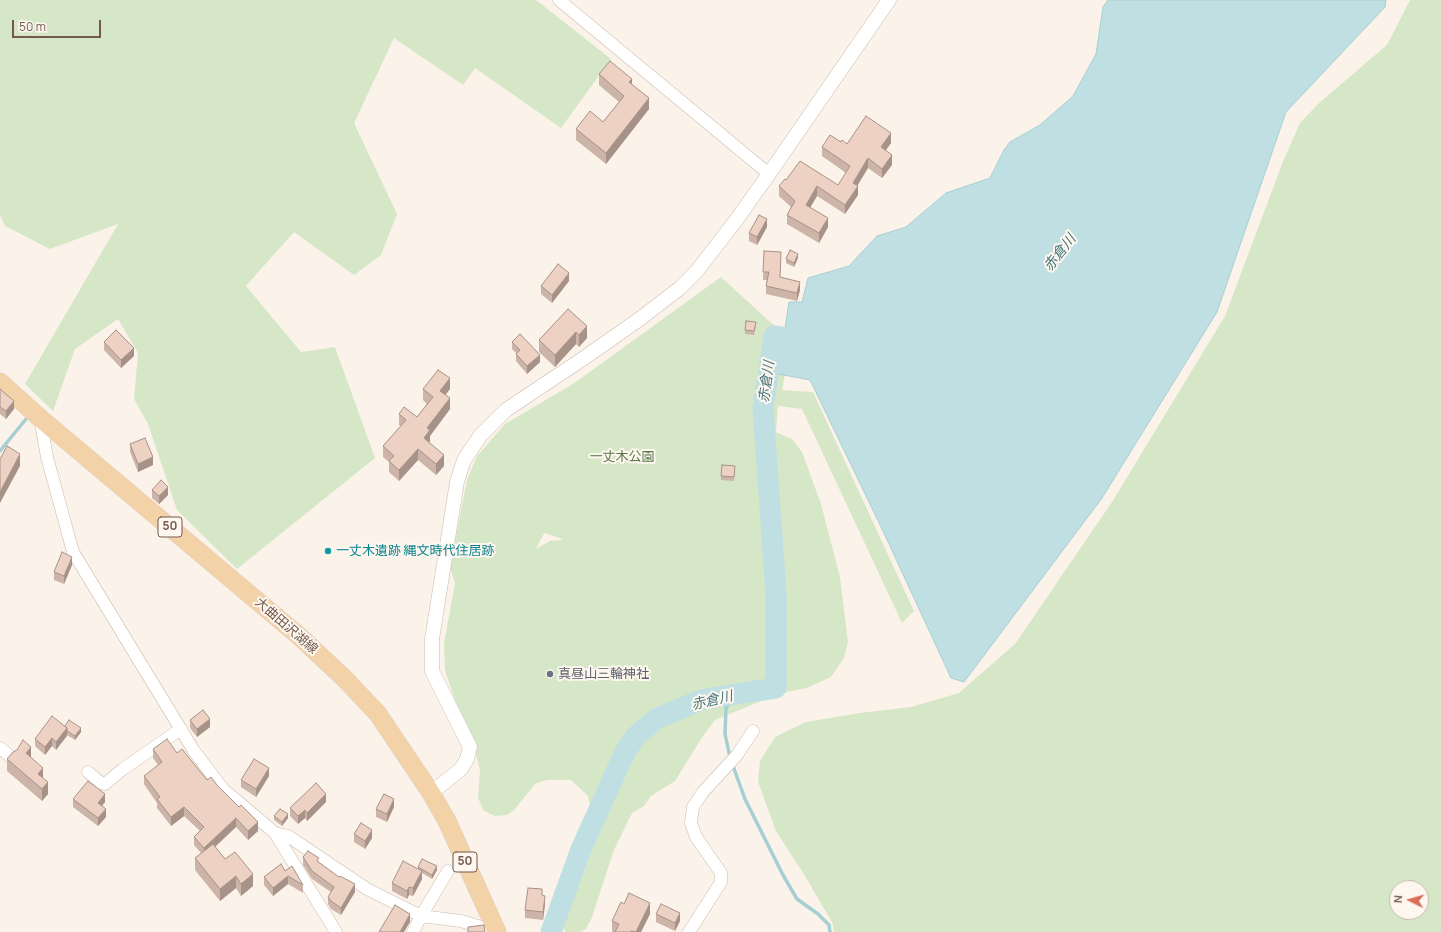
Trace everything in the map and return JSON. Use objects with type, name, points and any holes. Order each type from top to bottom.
[{"type":"main road","name":"大曲田沢湖線","points":[[0,382],[40,418],[300,636],[344,678],[378,714],[431,793],[446,821],[497,932]]},
{"type":"street","points":[[558,0],[769,174]]},
{"type":"street","points":[[431,793],[461,769],[467,759],[470,747],[432,671],[432,639],[457,482],[464,460],[480,436],[506,410],[641,318],[680,288],[696,272],[734,223],[769,174],[889,0]]},
{"type":"street","points":[[40,418],[47,457],[74,552],[194,751],[223,789],[274,833],[336,932]]},
{"type":"street","points":[[88,772],[104,784],[123,769],[181,730]]},
{"type":"street","points":[[689,932],[721,882],[721,873],[696,837],[691,823],[693,807],[703,792],[737,755],[753,731]]},
{"type":"street","points":[[0,748],[12,757]]},
{"type":"street","points":[[274,833],[288,836],[367,889],[421,916],[461,921],[497,932]]},
{"type":"street","points":[[413,932],[448,871]]},
{"type":"green space","points":[[0,0],[536,0],[611,59],[561,128],[475,68],[463,85],[394,38],[354,123],[397,214],[381,255],[354,275],[294,232],[246,286],[301,352],[335,347],[375,458],[237,569],[177,510],[148,424],[134,399],[138,353],[118,319],[75,349],[53,411],[25,384],[118,224],[50,249],[5,226],[0,215]]},
{"type":"green space","points":[[1410,0],[1441,0],[1441,932],[834,932],[833,924],[805,876],[776,831],[758,782],[760,761],[775,737],[806,722],[860,713],[911,707],[959,693],[1015,644],[1112,502],[1225,316],[1284,159],[1300,123],[1319,103],[1387,45]]},
{"type":"green space","name":"一丈木公園","points":[[721,277],[791,341],[782,390],[813,392],[914,611],[902,623],[802,409],[778,406],[776,432],[792,439],[802,452],[821,504],[840,577],[848,642],[844,658],[831,677],[807,688],[781,693],[715,720],[701,739],[675,781],[651,796],[644,806],[632,813],[614,850],[592,917],[586,929],[580,932],[566,932],[563,928],[564,916],[569,900],[581,880],[590,855],[595,829],[588,796],[571,780],[547,780],[535,784],[514,810],[507,815],[495,816],[484,811],[478,798],[480,770],[470,731],[455,700],[445,671],[444,644],[455,583],[450,567],[467,480],[477,456],[505,424],[573,384]],"holes":[[[544,533],[562,539],[550,541],[536,549]]]},
{"type":"water","points":[[1108,0],[1386,0],[1385,7],[1286,112],[1217,312],[1102,498],[964,682],[951,678],[883,531],[810,380],[778,374],[789,302],[802,302],[808,278],[849,266],[877,236],[906,227],[946,193],[990,178],[1004,150],[1010,142],[1040,125],[1073,96],[1096,54],[1103,7]]},
{"type":"building","points":[[610,61],[632,79],[629,82],[649,98],[606,153],[576,129],[590,111],[603,122],[624,96],[599,74]]},
{"type":"building","points":[[866,116],[891,133],[881,147],[892,155],[882,169],[868,158],[853,183],[858,186],[845,205],[817,186],[806,205],[828,218],[819,233],[787,215],[795,201],[779,186],[785,179],[786,180],[800,161],[838,185],[850,166],[822,147],[830,135],[847,144]]},
{"type":"building","points":[[759,215],[767,219],[757,237],[749,233]]},
{"type":"building","points":[[790,250],[798,254],[794,263],[786,259]]},
{"type":"building","points":[[764,251],[781,252],[780,277],[800,282],[797,293],[766,286],[769,272],[763,272]]},
{"type":"building","points":[[558,264],[569,273],[552,295],[541,286]]},
{"type":"building","points":[[568,309],[587,326],[579,335],[576,332],[555,355],[539,340]]},
{"type":"building","points":[[746,321],[756,322],[754,331],[745,330]]},
{"type":"building","points":[[116,330],[134,348],[121,360],[104,342]]},
{"type":"building","points":[[520,334],[540,355],[527,366],[516,354],[520,350],[512,342]]},
{"type":"building","points":[[438,370],[450,378],[440,391],[450,398],[427,428],[430,430],[424,438],[444,455],[436,464],[418,449],[399,470],[389,461],[394,456],[383,446],[406,420],[399,414],[404,407],[417,417],[433,397],[423,389]]},
{"type":"building","points":[[0,389],[14,401],[6,411],[0,407]]},
{"type":"building","points":[[145,438],[153,457],[138,464],[130,444]]},
{"type":"building","points":[[7,446],[20,454],[0,492],[0,459]]},
{"type":"building","points":[[722,465],[735,466],[734,477],[721,476]]},
{"type":"building","points":[[161,480],[168,487],[159,496],[152,490]]},
{"type":"building","points":[[62,552],[72,557],[64,576],[54,572]]},
{"type":"building","points":[[203,710],[210,719],[197,729],[190,720]]},
{"type":"building","points":[[52,716],[67,728],[56,742],[52,738],[45,747],[35,739]]},
{"type":"building","points":[[69,720],[81,728],[75,736],[67,731],[65,726]]},
{"type":"building","points":[[167,739],[177,753],[182,749],[207,780],[211,777],[239,807],[241,805],[258,822],[248,831],[236,818],[204,848],[194,837],[204,827],[184,807],[171,817],[157,799],[160,797],[144,776],[162,762],[153,749]]},
{"type":"building","points":[[23,740],[31,747],[26,753],[43,768],[38,774],[48,782],[42,789],[7,759],[17,750]]},
{"type":"building","points":[[254,759],[269,768],[256,789],[241,780]]},
{"type":"building","points":[[88,781],[105,794],[98,803],[106,809],[98,818],[73,799]]},
{"type":"building","points":[[316,783],[326,794],[307,813],[305,810],[298,816],[290,808]]},
{"type":"building","points":[[384,794],[394,799],[387,814],[376,809]]},
{"type":"building","points":[[280,809],[288,814],[282,822],[274,816]]},
{"type":"building","points":[[361,823],[372,830],[365,841],[354,834]]},
{"type":"building","points":[[213,844],[225,859],[235,852],[253,874],[241,884],[236,876],[220,889],[195,858]]},
{"type":"building","points":[[308,851],[319,858],[317,861],[339,877],[340,876],[355,884],[341,908],[328,897],[334,887],[312,871],[303,857]]},
{"type":"building","points":[[422,859],[437,866],[432,875],[418,867]]},
{"type":"building","points":[[403,861],[422,871],[413,888],[409,887],[407,891],[392,883]]},
{"type":"building","points":[[281,864],[285,871],[292,866],[303,885],[288,876],[273,888],[264,877]]},
{"type":"building","points":[[528,888],[542,889],[542,895],[545,896],[543,912],[525,910]]},
{"type":"building","points":[[629,893],[650,903],[636,932],[615,932],[619,924],[612,921],[621,902],[624,904]]},
{"type":"building","points":[[661,904],[680,913],[675,923],[656,914]]},
{"type":"building","points":[[395,905],[410,914],[400,932],[379,932]]},
{"type":"building","points":[[484,925],[485,932],[468,932],[468,927]]},
{"type":"waterway","name":"赤倉川","points":[[551,932],[581,849],[625,752],[636,736],[656,719],[701,700],[776,688],[776,594],[763,408],[774,336],[812,341]]},
{"type":"waterway","points":[[0,451],[26,419]]},
{"type":"waterway","points":[[730,757],[725,734],[726,708],[736,694]]},
{"type":"waterway","points":[[733,766],[745,799],[783,875],[797,899],[818,914],[829,925],[830,932]]},
{"type":"place","name":"一丈木遺跡 縄文時代住居跡","points":[[328,551]]},
{"type":"place","name":"真昼山三輪神社","points":[[550,674]]}]
